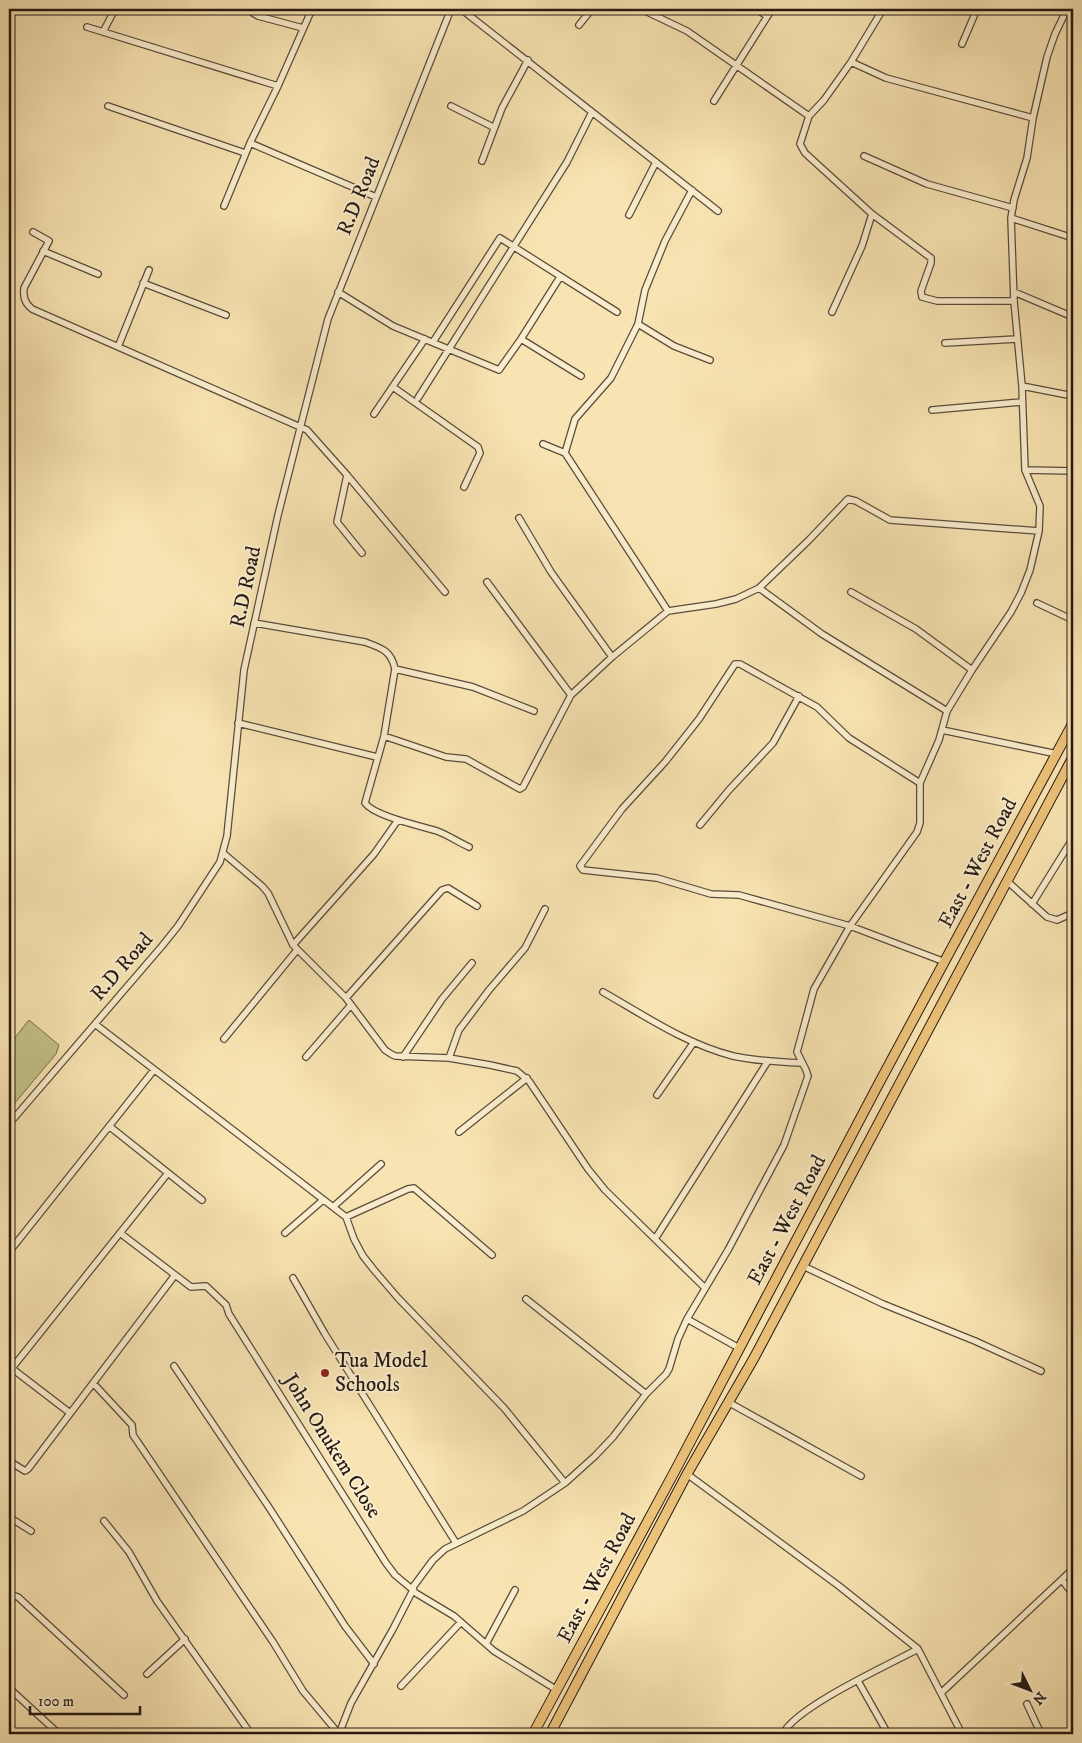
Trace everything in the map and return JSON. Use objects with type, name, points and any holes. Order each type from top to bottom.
[{"type":"main road","name":"East - West Road","points":[[533,1734],[677,1468],[878,1085],[1073,724]]},
{"type":"main road","name":"East - West Road","points":[[550,1734],[687,1474],[803,1266],[893,1093],[1073,757]]},
{"type":"main road","points":[[878,1085],[893,1093]]},
{"type":"street","points":[[103,32],[115,9]]},
{"type":"street","points":[[254,9],[254,13],[258,16],[303,28]]},
{"type":"street","points":[[224,206],[250,144],[312,9]]},
{"type":"street","name":"R.D Road","points":[[9,1124],[169,938],[220,862],[227,836],[244,670],[278,515],[328,319],[451,9]]},
{"type":"street","points":[[461,9],[718,211]]},
{"type":"street","points":[[579,25],[592,9]]},
{"type":"street","points":[[641,9],[688,31],[809,116]]},
{"type":"street","points":[[756,9],[767,16]]},
{"type":"street","points":[[714,101],[772,9]]},
{"type":"street","points":[[883,9],[851,62],[824,100],[809,116],[800,144],[801,148],[804,153],[872,214],[931,258],[921,291],[922,296],[937,301],[1014,301]]},
{"type":"street","points":[[962,44],[977,9]]},
{"type":"street","points":[[93,1383],[132,1425],[133,1435],[273,1642],[303,1691],[339,1734],[351,1702],[374,1664],[413,1590],[433,1560],[445,1549],[523,1511],[565,1483],[613,1437],[669,1368],[678,1339],[687,1319],[728,1250],[784,1145],[808,1076],[796,1052],[811,995],[850,926],[920,827],[920,783],[948,711],[972,670],[1011,612],[1030,570],[1039,531],[1040,506],[1025,470],[1022,386],[1014,301],[1011,218],[1027,158],[1032,118],[1047,58],[1068,9]]},
{"type":"street","points":[[87,27],[278,86]]},
{"type":"street","points":[[482,161],[507,98],[528,60]]},
{"type":"street","points":[[851,62],[886,78],[1032,118]]},
{"type":"street","points":[[108,106],[246,153]]},
{"type":"street","points":[[451,106],[494,127]]},
{"type":"street","points":[[418,398],[567,162],[592,112]]},
{"type":"street","points":[[250,144],[376,197]]},
{"type":"street","points":[[864,156],[927,184],[1013,208]]},
{"type":"street","points":[[629,215],[656,162]]},
{"type":"street","points":[[565,453],[575,419],[611,378],[638,324],[645,290],[665,240],[692,190]]},
{"type":"street","points":[[832,312],[862,246],[872,214]]},
{"type":"street","points":[[1011,218],[1073,238]]},
{"type":"street","points":[[33,232],[48,241],[24,288],[23,295],[27,305],[32,309],[300,426],[316,439],[445,592]]},
{"type":"street","points":[[433,342],[498,239],[502,239],[617,312]]},
{"type":"street","points":[[43,251],[98,274]]},
{"type":"street","points":[[118,346],[149,270]]},
{"type":"street","points":[[338,292],[393,326],[499,370],[560,277]]},
{"type":"street","points":[[143,283],[226,315]]},
{"type":"street","points":[[1014,292],[1073,317]]},
{"type":"street","points":[[638,324],[674,346],[710,360]]},
{"type":"street","points":[[374,414],[425,339]]},
{"type":"street","points":[[521,339],[581,376]]},
{"type":"street","points":[[945,343],[1017,339]]},
{"type":"street","points":[[1022,386],[1073,396]]},
{"type":"street","points":[[393,387],[478,448],[480,453],[464,487]]},
{"type":"street","points":[[932,410],[1022,402]]},
{"type":"street","points":[[543,444],[565,453],[668,611]]},
{"type":"street","points":[[1025,470],[1073,471]]},
{"type":"street","points":[[347,475],[337,522],[362,553]]},
{"type":"street","points":[[384,736],[446,757],[466,759],[520,788],[523,787],[570,695],[612,657],[668,611],[736,599],[758,588],[851,498],[890,520],[1039,531]]},
{"type":"street","points":[[519,518],[551,572],[612,657]]},
{"type":"street","points":[[487,582],[570,695]]},
{"type":"street","points":[[758,588],[822,634],[948,711]]},
{"type":"street","points":[[851,592],[916,629],[972,670]]},
{"type":"street","points":[[1037,603],[1073,620]]},
{"type":"street","points":[[254,624],[365,642],[382,648],[387,652],[393,659],[395,669],[384,736],[365,803],[370,808],[398,820],[438,831],[469,847]]},
{"type":"street","points":[[920,783],[849,738],[823,712],[799,696],[740,664],[736,664],[699,719],[665,762],[622,809],[580,866],[583,870],[656,878],[712,894],[739,895],[850,926],[945,962]]},
{"type":"street","points":[[395,669],[473,687],[534,711]]},
{"type":"street","points":[[700,825],[729,790],[773,743],[799,696]]},
{"type":"street","points":[[238,723],[377,757]]},
{"type":"street","points":[[942,730],[1057,754]]},
{"type":"street","points":[[224,1039],[295,947],[374,854],[398,820]]},
{"type":"street","points":[[1032,904],[1073,838]]},
{"type":"street","points":[[223,853],[268,893],[295,947],[346,998],[385,1050],[395,1056],[449,1058],[517,1071],[527,1078],[588,1169],[610,1194],[705,1288]]},
{"type":"street","points":[[1007,882],[1052,920],[1057,920],[1073,913]]},
{"type":"street","points":[[346,998],[442,890],[448,888],[477,906]]},
{"type":"street","points":[[449,1058],[459,1030],[489,990],[525,948],[545,909]]},
{"type":"street","points":[[403,1057],[442,1000],[472,963]]},
{"type":"street","points":[[603,992],[694,1042],[732,1056],[768,1062],[801,1063]]},
{"type":"street","points":[[306,1057],[351,1005]]},
{"type":"street","points":[[95,1024],[346,1217],[354,1239],[363,1256],[374,1270],[425,1327],[504,1408],[565,1483]]},
{"type":"street","points":[[657,1095],[694,1042]]},
{"type":"street","points":[[655,1239],[768,1062]]},
{"type":"street","points":[[9,1252],[154,1070]]},
{"type":"street","points":[[459,1132],[527,1078]]},
{"type":"street","points":[[109,1126],[202,1200]]},
{"type":"street","points":[[333,1207],[381,1164]]},
{"type":"street","points":[[70,1413],[10,1367],[168,1173]]},
{"type":"street","points":[[346,1217],[411,1188],[492,1256]]},
{"type":"street","points":[[285,1234],[323,1200]]},
{"type":"street","points":[[9,1460],[22,1470],[28,1470],[175,1275],[120,1233]]},
{"type":"street","points":[[803,1266],[883,1304],[975,1341],[1041,1371]]},
{"type":"street","name":"John Onukem Close","points":[[175,1275],[191,1287],[206,1286],[226,1305],[229,1314],[394,1575],[461,1622],[486,1644],[557,1690]]},
{"type":"street","points":[[293,1278],[296,1287],[456,1543]]},
{"type":"street","points":[[526,1299],[646,1394]]},
{"type":"street","points":[[687,1319],[739,1348]]},
{"type":"street","points":[[174,1366],[270,1509],[345,1626],[374,1664]]},
{"type":"street","points":[[728,1402],[861,1476]]},
{"type":"street","points":[[687,1474],[839,1586],[918,1649],[962,1734]]},
{"type":"street","points":[[9,1517],[31,1531]]},
{"type":"street","points":[[104,1521],[129,1552],[184,1640],[251,1734]]},
{"type":"street","points":[[941,1693],[1073,1569]]},
{"type":"street","points":[[1062,1580],[1073,1594]]},
{"type":"street","points":[[486,1644],[515,1590]]},
{"type":"street","points":[[9,1599],[15,1596],[18,1597],[124,1695]]},
{"type":"street","points":[[401,1686],[461,1622]]},
{"type":"street","points":[[147,1674],[184,1640]]},
{"type":"street","points":[[784,1734],[792,1723],[810,1708],[918,1649]]},
{"type":"street","points":[[858,1681],[888,1734]]},
{"type":"street","points":[[9,1688],[59,1734]]},
{"type":"street","points":[[1027,1704],[1041,1734]]},
{"type":"shaded area","points":[[29,1020],[59,1045],[56,1054],[9,1110],[9,1045]]},
{"type":"place","name":"Tua Model Schools","points":[[325,1373]]}]
